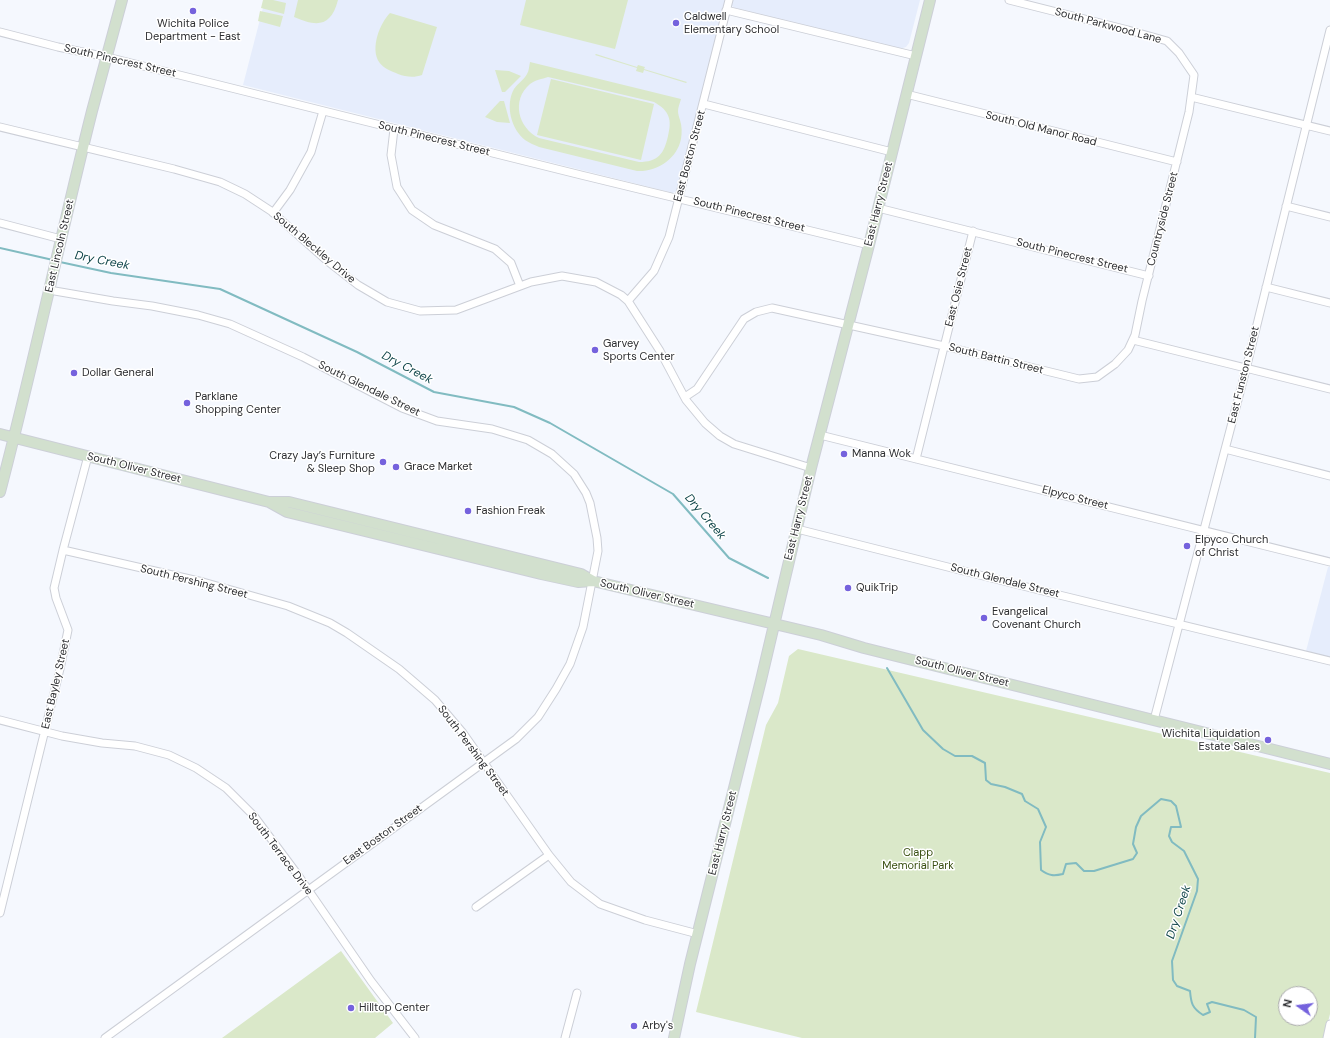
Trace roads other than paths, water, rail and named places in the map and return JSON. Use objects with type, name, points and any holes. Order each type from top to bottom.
[{"type":"main road","name":"East Lincoln Street","points":[[0,492],[40,336],[61,239],[122,0]]},
{"type":"main road","name":"East Harry Street","points":[[674,1038],[698,934],[762,680],[811,468],[869,245],[930,0]]},
{"type":"main road","name":"South Oliver Street","points":[[0,434],[269,502],[287,512],[541,574],[578,582],[593,581],[821,635],[864,648],[1330,764]]},
{"type":"street","name":"East Boston Street","points":[[628,301],[654,272],[669,238],[729,0]]},
{"type":"street","name":"South Parkwood Lane","points":[[1009,0],[1030,3],[1167,41],[1179,53],[1194,75],[1191,97]]},
{"type":"street","points":[[726,10],[916,56]]},
{"type":"street","name":"East Funston Street","points":[[1154,720],[1246,368],[1306,125],[1328,46],[1330,30]]},
{"type":"street","name":"South Pinecrest Street","points":[[0,32],[869,245]]},
{"type":"street","name":"South Old Manor Road","points":[[906,94],[1177,162]]},
{"type":"street","points":[[1191,97],[1330,131]]},
{"type":"street","name":"Countryside Street","points":[[1133,340],[1189,112],[1191,97]]},
{"type":"street","points":[[704,104],[892,152]]},
{"type":"street","points":[[273,213],[290,190],[311,152],[323,111]]},
{"type":"street","name":"South Bleckley Drive","points":[[0,127],[220,182],[245,194],[273,213],[358,285],[387,302],[420,311],[456,310],[531,282],[562,276],[596,282],[621,295],[628,301],[660,351],[685,397],[705,423],[720,436],[734,444],[811,468]]},
{"type":"street","points":[[394,129],[391,155],[397,187],[412,210],[434,225],[495,249],[511,263],[520,286]]},
{"type":"street","points":[[1286,206],[1330,217]]},
{"type":"street","name":"South Pinecrest Street","points":[[878,208],[1149,276]]},
{"type":"street","points":[[0,223],[61,239]]},
{"type":"street","name":"East Osie Street","points":[[916,459],[973,231]]},
{"type":"street","points":[[1266,287],[1330,303]]},
{"type":"street","name":"South Glendale Street","points":[[49,290],[152,306],[198,315],[230,324],[303,356],[402,408],[438,421],[492,429],[528,440],[552,454],[565,465],[574,474],[586,493],[597,538],[598,551],[593,581]]},
{"type":"street","name":"South Battin Street","points":[[685,397],[697,389],[744,319],[756,312],[772,308],[944,346],[1079,379],[1097,377],[1115,364],[1128,350],[1133,340]]},
{"type":"street","points":[[1133,340],[1330,389]]},
{"type":"street","name":"Elpyco Street","points":[[820,435],[1330,562]]},
{"type":"street","points":[[1225,449],[1330,476]]},
{"type":"street","name":"East Bayley Street","points":[[0,913],[45,732],[68,630],[56,598],[54,588],[88,456]]},
{"type":"street","name":"South Glendale Street","points":[[797,529],[1330,661]]},
{"type":"street","name":"South Pershing Street","points":[[63,550],[203,582],[288,606],[330,623],[361,642],[399,669],[435,700],[463,733],[549,855],[571,882],[600,904],[645,920],[698,934]]},
{"type":"street","name":"East Boston Street","points":[[105,1038],[516,739],[538,717],[570,664],[583,627],[593,581]]},
{"type":"street","name":"South Terrace Drive","points":[[0,720],[45,732],[102,743],[135,746],[169,755],[196,768],[226,788],[254,816],[308,890],[371,981],[415,1038]]},
{"type":"street","points":[[476,907],[549,855]]},
{"type":"street","points":[[565,1038],[577,993]]},
{"type":"street","points":[[1327,1038],[1330,1024]]},
{"type":"waterway","name":"Dry Creek","points":[[0,248],[53,260]]},
{"type":"waterway","name":"Dry Creek","points":[[60,262],[111,273],[220,289],[357,352],[434,392],[514,407],[550,423],[673,494],[729,558],[768,578]]},
{"type":"waterway","name":"Dry Creek","points":[[887,668],[923,730],[943,749],[955,756],[972,756],[985,763],[986,780],[991,784],[1005,787],[1022,794],[1025,801],[1038,809],[1046,827],[1040,842],[1041,870],[1049,874],[1063,874],[1066,864],[1076,863],[1084,871],[1094,871],[1133,859],[1137,853],[1133,844],[1136,827],[1141,816],[1161,799],[1171,801],[1176,806],[1181,827],[1171,827],[1169,836],[1172,842],[1184,851],[1198,879],[1197,891],[1172,961],[1173,980],[1177,986],[1190,991],[1193,1005],[1196,1010],[1203,1015],[1210,1012],[1207,1004],[1212,1002],[1244,1010],[1256,1017],[1255,1038]]},
{"type":"place","name":"Wichita Police Department - East","points":[[193,11]]},
{"type":"place","name":"Caldwell Elementary School","points":[[676,23]]},
{"type":"place","name":"Garvey Sports Center","points":[[595,350]]},
{"type":"place","name":"Dollar General","points":[[74,373]]},
{"type":"place","name":"Parklane Shopping Center","points":[[187,403]]},
{"type":"place","name":"Manna Wok","points":[[844,454]]},
{"type":"place","name":"Crazy Jay’s Furniture & Sleep Shop","points":[[383,462]]},
{"type":"place","name":"Grace Market","points":[[396,467]]},
{"type":"place","name":"Fashion Freak","points":[[468,511]]},
{"type":"place","name":"Elpyco Church of Christ","points":[[1187,546]]},
{"type":"place","name":"QuikTrip","points":[[848,588]]},
{"type":"place","name":"Evangelical Covenant Church","points":[[984,618]]},
{"type":"place","name":"Wichita Liquidation Estate Sales","points":[[1268,740]]},
{"type":"place","name":"Hilltop Center","points":[[351,1008]]},
{"type":"place","name":"Arby's","points":[[634,1026]]},
{"type":"park label","name":"Clapp Memorial Park","points":[[918,859]]}]
